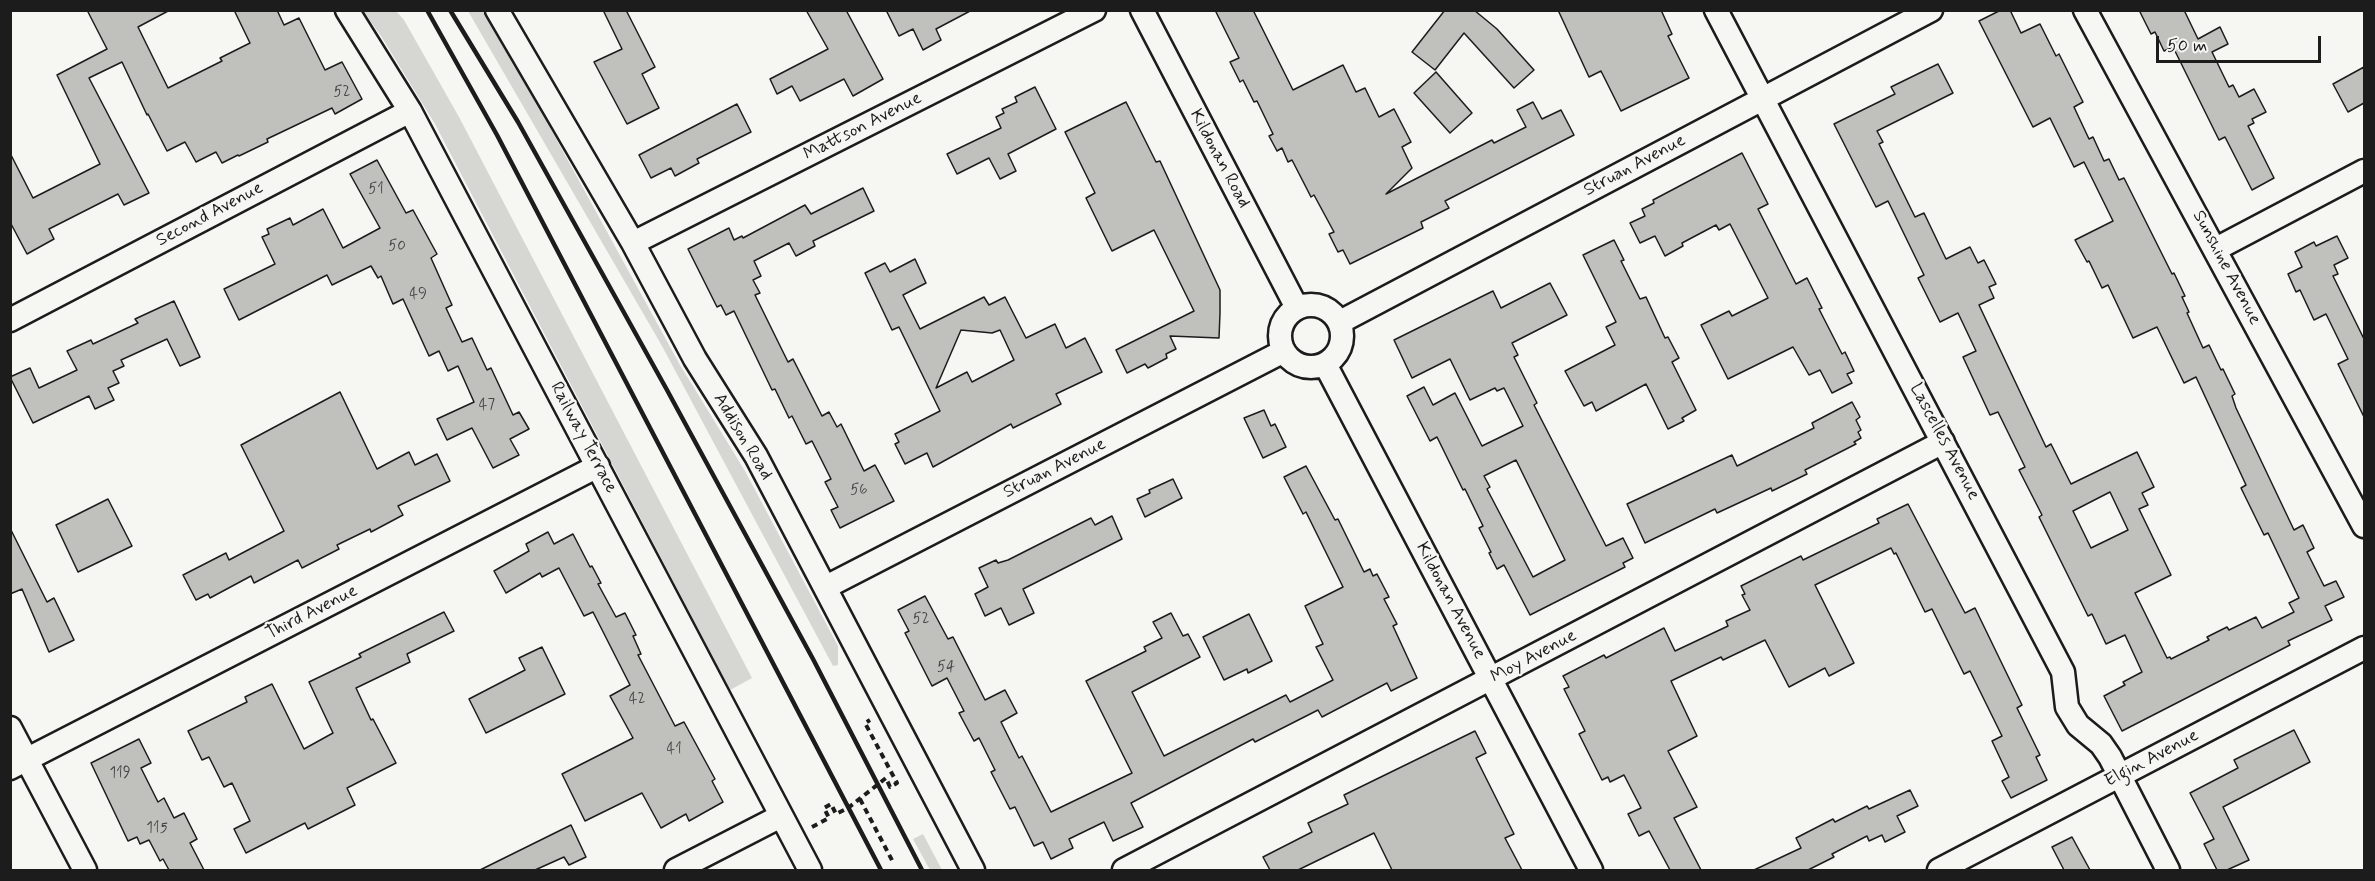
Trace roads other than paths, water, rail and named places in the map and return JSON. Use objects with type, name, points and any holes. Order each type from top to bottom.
[{"type":"street","name":"Railway Terrace","points":[[347,10],[410,111],[810,870]]},
{"type":"street","name":"Addison Road","points":[[497,10],[633,243],[695,359],[756,456],[973,870]]},
{"type":"street","name":"Mattson Avenue","points":[[633,243],[1094,10]]},
{"type":"street","name":"Kildonan Road","points":[[1142,10],[1297,308]]},
{"type":"street","name":"Lascelles Avenue","points":[[1716,10],[2063,672],[2067,707],[2078,725],[2101,744],[2168,870]]},
{"type":"street","name":"Struan Avenue","points":[[1340,322],[1931,10]]},
{"type":"street","name":"Sunshine Avenue","points":[[2085,10],[2364,526]]},
{"type":"street","name":"Second Avenue","points":[[10,320],[410,111]]},
{"type":"street","points":[[2216,249],[2364,171]]},
{"type":"street","points":[[1311,304],[1327,309],[1340,322],[1342,339],[1337,354],[1325,364],[1308,367],[1292,361],[1284,351],[1280,332],[1287,316],[1297,308],[1311,304]]},
{"type":"street","name":"Struan Avenue","points":[[826,587],[1284,351]]},
{"type":"street","name":"Kildonan Avenue","points":[[1325,364],[1591,870]]},
{"type":"street","name":"Moy Avenue","points":[[1124,870],[1943,442]]},
{"type":"street","name":"Third Avenue","points":[[19,764],[598,466]]},
{"type":"street","name":"Elgin Avenue","points":[[1940,870],[2364,648]]},
{"type":"street","points":[[10,728],[19,764],[85,870]]},
{"type":"street","points":[[676,870],[781,816]]},
{"type":"railway","points":[[427,10],[497,135],[881,870]]},
{"type":"railway","points":[[450,10],[518,122],[667,390],[813,659],[922,870]]}]
